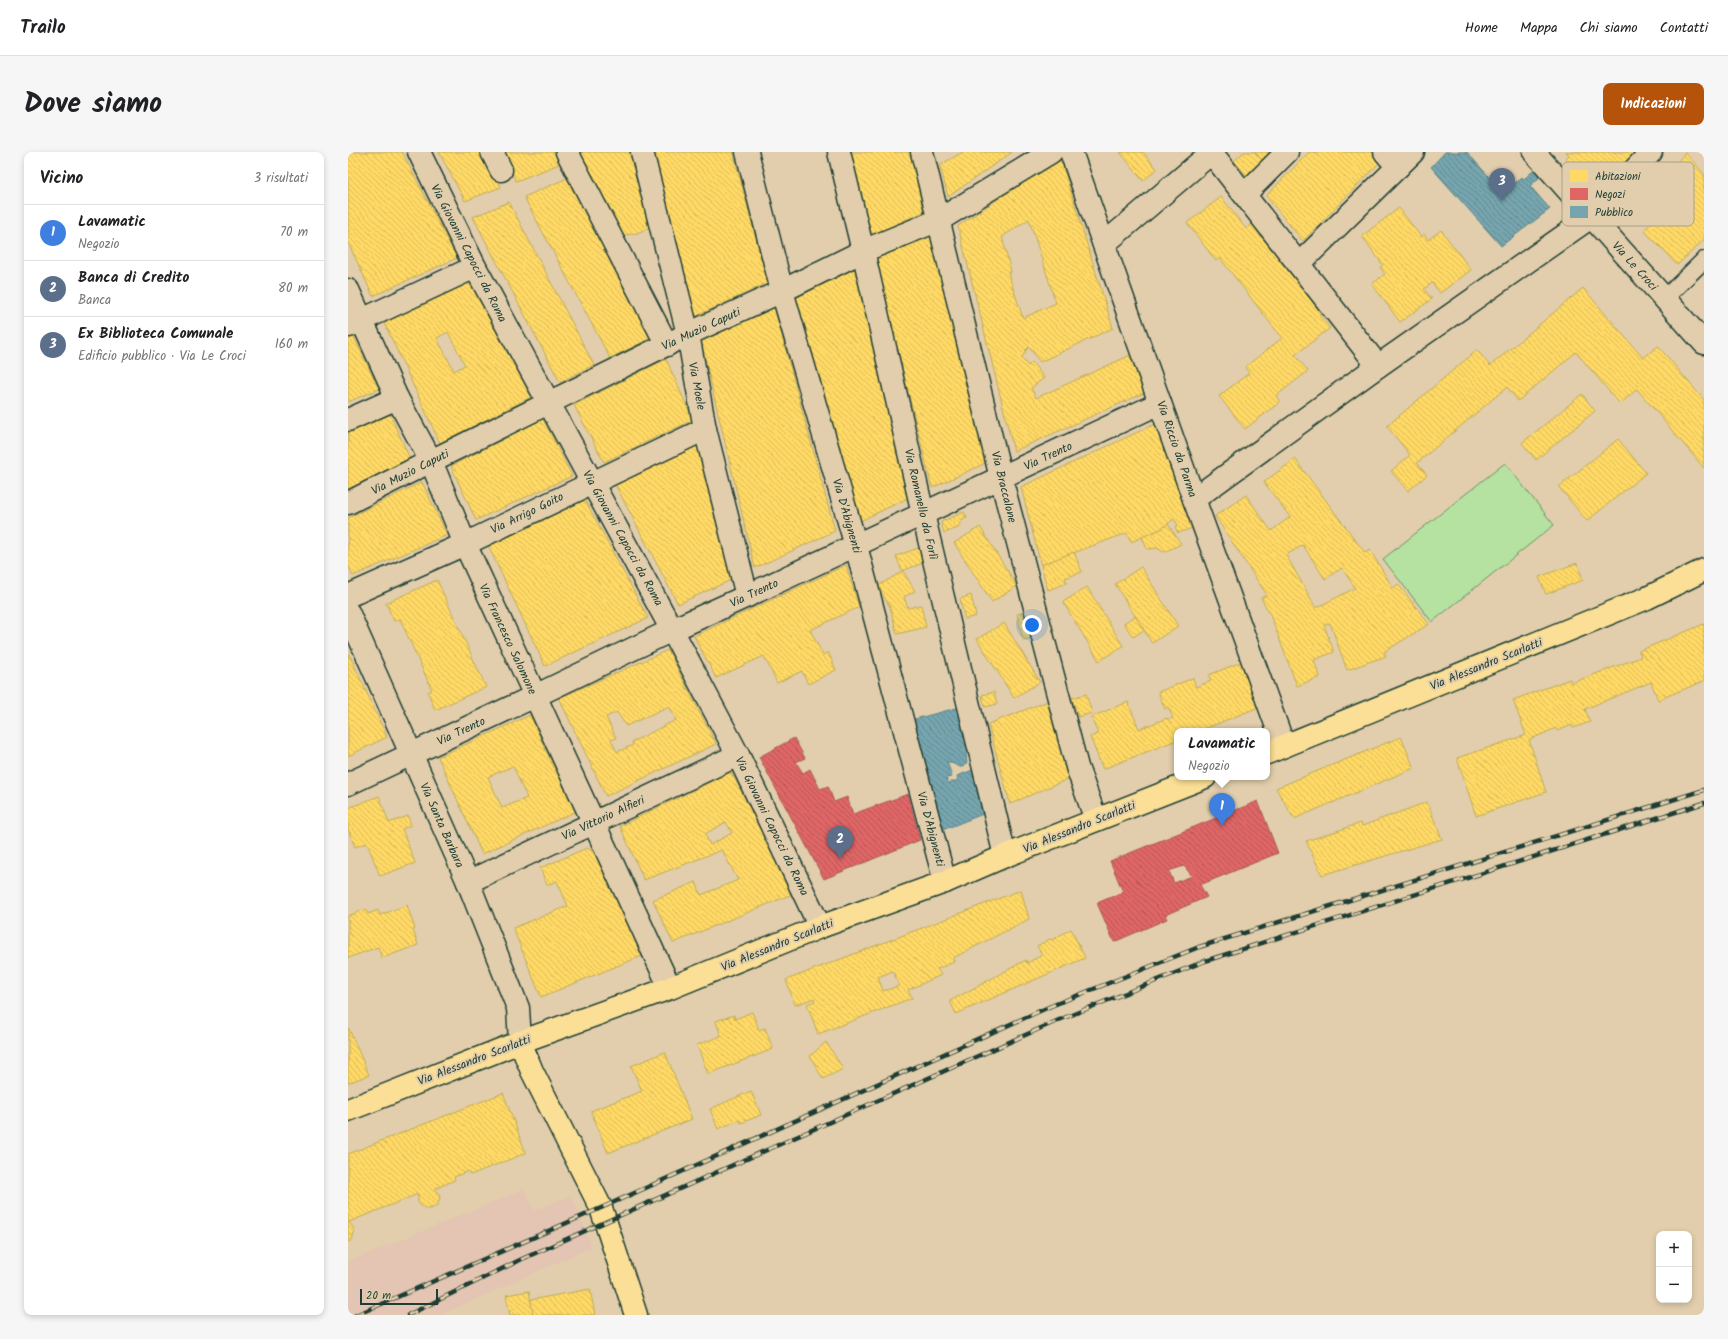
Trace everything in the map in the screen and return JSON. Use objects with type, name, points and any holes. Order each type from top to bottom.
[{"type":"main road","name":"Via Alessandro Scarlatti","points":[[1276,749],[1647,598],[1704,570]]},
{"type":"main road","name":"Via Alessandro Scarlatti","points":[[348,1110],[520,1042],[670,988],[820,927],[945,882],[1005,856],[1197,780]]},
{"type":"main road","points":[[520,1042],[532,1071],[601,1208],[636,1315]]},
{"type":"street","name":"Via Giovanni Capocci da Roma","points":[[419,152],[474,267],[592,482],[738,755],[820,927]]},
{"type":"street","points":[[567,152],[667,345]]},
{"type":"street","name":"Via Moele","points":[[642,152],[688,334],[705,430],[747,596]]},
{"type":"street","name":"Via D'Abignenti","points":[[747,152],[782,292],[856,546],[945,882]]},
{"type":"street","name":"Via Romanello da Forlì","points":[[839,152],[864,251],[923,514],[1005,856]]},
{"type":"street","name":"Via Braccalone","points":[[922,152],[1001,478],[1077,767],[1096,820]]},
{"type":"street","name":"Via Muzio Caputi","points":[[348,503],[548,402],[688,334],[782,292],[864,251],[938,220],[1051,152]]},
{"type":"street","name":"Via Riccio da Parma","points":[[1071,152],[1194,499],[1269,728]]},
{"type":"street","points":[[1245,194],[1287,152]]},
{"type":"street","name":"Via Le Croci","points":[[1534,152],[1562,183]]},
{"type":"street","points":[[1642,162],[1651,152]]},
{"type":"street","points":[[1104,244],[1211,153],[1245,194],[1378,366]]},
{"type":"street","points":[[1299,264],[1399,157]]},
{"type":"street","points":[[1194,499],[1378,366],[1577,226]]},
{"type":"street","name":"Via Le Croci","points":[[1600,226],[1704,343]]},
{"type":"street","points":[[355,323],[474,267]]},
{"type":"street","name":"Via Francesco Salomone","points":[[348,290],[355,323],[398,398],[431,461],[464,544],[670,988]]},
{"type":"street","points":[[348,420],[398,398]]},
{"type":"street","name":"Via Trento","points":[[348,784],[672,630],[856,546],[1160,403]]},
{"type":"street","name":"Via Arrigo Goito","points":[[348,596],[464,544],[592,482],[705,430]]},
{"type":"street","name":"Via Santa Barbara","points":[[348,612],[468,882],[518,1008],[520,1042]]},
{"type":"street","name":"Via Riccio da Parma","points":[[1270,731],[1276,749]]},
{"type":"street","name":"Via Vittorio Alfieri","points":[[468,882],[738,755]]},
{"type":"lane","points":[[1664,298],[1704,260]]},
{"type":"shaded area","points":[[524,1189],[534,1211],[571,1195],[592,1247],[440,1315],[348,1315],[348,1262]]},
{"type":"green space","points":[[1505,463],[1554,525],[1432,622],[1383,559]]},
{"type":"building: Abitazioni","points":[[348,152],[402,152],[457,258],[373,296],[348,242]]},
{"type":"building: Abitazioni","points":[[439,152],[482,152],[501,187],[465,201]]},
{"type":"building: Abitazioni","points":[[501,152],[556,152],[562,163],[516,181]]},
{"type":"building: Abitazioni","points":[[576,152],[633,152],[651,227],[637,233],[620,236]]},
{"type":"building: Abitazioni","points":[[654,152],[733,152],[768,283],[694,317]]},
{"type":"building: Abitazioni","points":[[850,152],[915,152],[928,210],[870,236]]},
{"type":"building: Abitazioni","points":[[963,152],[1012,152],[948,197],[940,165]]},
{"type":"building: Abitazioni","points":[[1120,152],[1143,152],[1157,169],[1143,181]]},
{"type":"building: Abitazioni","points":[[1244,152],[1255,152],[1265,163],[1249,178],[1234,161]]},
{"type":"building: Abitazioni","points":[[1255,152],[1276,152],[1265,163]]},
{"type":"building: Abitazioni","points":[[1309,152],[1378,152],[1384,158],[1303,241],[1266,196]]},
{"type":"building: Abitazioni","points":[[1566,152],[1635,152],[1626,162],[1570,162],[1566,158],[1569,155]]},
{"type":"building: Abitazioni","points":[[1685,153],[1693,162],[1677,162]]},
{"type":"building: Abitazioni","points":[[1060,157],[1113,328],[1040,362],[1029,347],[1025,351],[1026,353],[1021,357],[1028,366],[1032,362],[1044,378],[1031,388],[1036,398],[1133,354],[1146,392],[1014,451],[958,226]],"holes":[[[1029,219],[1056,303],[1023,318],[1008,273],[1011,272],[1002,237]]]},
{"type":"building: Abitazioni","points":[[1694,163],[1704,174],[1704,240],[1677,265],[1644,230],[1648,226],[1694,226]]},
{"type":"building: Abitazioni","points":[[570,177],[655,336],[610,358],[524,197]]},
{"type":"building: Abitazioni","points":[[1221,197],[1246,229],[1252,224],[1321,313],[1319,315],[1330,328],[1295,355],[1308,371],[1276,396],[1280,402],[1245,429],[1219,396],[1249,373],[1245,367],[1282,338],[1220,258],[1216,261],[1187,223]]},
{"type":"building: Abitazioni","points":[[509,202],[594,365],[560,382],[473,217]]},
{"type":"building: Abitazioni","points":[[1399,208],[1421,237],[1424,234],[1428,240],[1441,230],[1471,270],[1440,293],[1432,283],[1424,289],[1432,299],[1400,322],[1372,284],[1385,274],[1380,267],[1383,265],[1362,236]]},
{"type":"building: Abitazioni","points":[[935,233],[990,461],[932,488],[875,258]]},
{"type":"building: Abitazioni","points":[[855,268],[910,497],[858,522],[795,298]]},
{"type":"building: Abitazioni","points":[[470,281],[531,397],[440,443],[383,320]],"holes":[[[448,332],[465,365],[454,371],[437,338]]]},
{"type":"building: Abitazioni","points":[[1583,288],[1643,358],[1658,346],[1704,400],[1704,468],[1637,389],[1620,404],[1576,352],[1518,401],[1507,387],[1417,463],[1427,475],[1408,491],[1391,471],[1410,455],[1387,426],[1477,350],[1490,366]]},
{"type":"building: Abitazioni","points":[[774,307],[835,531],[755,568],[701,342]]},
{"type":"building: Abitazioni","points":[[353,335],[379,389],[348,402],[348,337]]},
{"type":"building: Abitazioni","points":[[666,359],[693,420],[604,462],[574,405]]},
{"type":"building: Abitazioni","points":[[1582,394],[1595,411],[1536,460],[1522,443]]},
{"type":"building: Abitazioni","points":[[389,412],[410,459],[348,489],[348,430]]},
{"type":"building: Abitazioni","points":[[543,419],[572,476],[476,520],[451,466]]},
{"type":"building: Abitazioni","points":[[1159,422],[1195,527],[1178,533],[1175,527],[1178,525],[1174,519],[1161,529],[1131,542],[1127,533],[1041,565],[1021,487]]},
{"type":"building: Abitazioni","points":[[1618,439],[1646,473],[1587,521],[1559,487]]},
{"type":"building: Abitazioni","points":[[699,444],[733,579],[678,604],[615,484]]},
{"type":"building: Abitazioni","points":[[1295,459],[1365,553],[1370,550],[1393,588],[1398,584],[1429,624],[1384,652],[1386,656],[1347,670],[1330,623],[1324,625],[1334,652],[1314,660],[1320,677],[1297,686],[1270,614],[1261,598],[1267,595],[1215,516],[1246,495],[1271,531],[1290,517],[1264,482]],"holes":[[[1303,545],[1325,579],[1342,568],[1355,588],[1316,608],[1286,555]]]},
{"type":"building: Abitazioni","points":[[422,482],[447,535],[353,576],[348,564],[348,518]]},
{"type":"building: Abitazioni","points":[[584,498],[648,618],[545,666],[487,543]]},
{"type":"building: Abitazioni","points":[[964,512],[967,518],[962,520],[958,528],[944,533],[941,522]]},
{"type":"building: Abitazioni","points":[[1168,524],[1181,544],[1164,552],[1157,548],[1147,549],[1142,537],[1161,529]]},
{"type":"building: Abitazioni","points":[[980,527],[1017,586],[992,602],[954,543]]},
{"type":"building: Abitazioni","points":[[924,546],[928,561],[902,571],[896,556]]},
{"type":"building: Abitazioni","points":[[1074,552],[1082,572],[1065,578],[1067,583],[1048,590],[1041,565]]},
{"type":"building: Abitazioni","points":[[1577,563],[1583,580],[1546,594],[1539,577]]},
{"type":"building: Abitazioni","points":[[846,565],[859,607],[810,630],[823,655],[828,652],[836,670],[808,684],[802,671],[777,683],[764,656],[716,678],[694,636]]},
{"type":"building: Abitazioni","points":[[1141,567],[1178,626],[1152,643],[1115,584]]},
{"type":"building: Abitazioni","points":[[903,571],[915,591],[904,597],[908,608],[921,605],[926,627],[897,634],[890,607],[878,586]]},
{"type":"building: Abitazioni","points":[[437,580],[486,687],[435,710],[428,692],[432,690],[400,619],[394,621],[386,603]]},
{"type":"building: Abitazioni","points":[[1087,587],[1123,646],[1099,661],[1063,602]]},
{"type":"building: Abitazioni","points":[[971,595],[976,616],[965,619],[960,599]]},
{"type":"building: Abitazioni","points":[[1029,611],[1035,637],[1023,640],[1017,614]]},
{"type":"building: Abitazioni","points":[[1135,616],[1144,630],[1133,637],[1124,623]]},
{"type":"building: Abitazioni","points":[[1004,623],[1040,682],[1014,698],[977,639]]},
{"type":"building: Abitazioni","points":[[1704,624],[1704,681],[1658,700],[1651,682],[1585,709],[1590,722],[1573,728],[1572,725],[1557,731],[1556,728],[1529,740],[1546,792],[1476,816],[1457,758],[1526,735],[1513,700],[1570,679],[1571,683],[1641,657],[1639,651]]},
{"type":"building: Abitazioni","points":[[668,650],[716,744],[606,796],[559,698]],"holes":[[[669,706],[676,720],[632,742],[633,745],[617,752],[611,740],[616,738],[606,717],[617,712],[626,726]]]},
{"type":"building: Abitazioni","points":[[348,652],[387,737],[348,756]]},
{"type":"building: Abitazioni","points":[[1241,662],[1259,707],[1206,728],[1174,728],[1174,741],[1103,769],[1090,737],[1098,734],[1091,717],[1128,702],[1139,729],[1167,718],[1168,720],[1173,718],[1168,707],[1165,709],[1158,692],[1193,678],[1196,687],[1211,681],[1209,675]]},
{"type":"building: Abitazioni","points":[[994,692],[997,704],[985,707],[982,695]]},
{"type":"building: Abitazioni","points":[[1086,694],[1092,713],[1078,717],[1072,698]]},
{"type":"building: Abitazioni","points":[[1051,700],[1070,778],[1010,804],[988,724]]},
{"type":"building: Abitazioni","points":[[530,715],[554,768],[559,766],[579,810],[482,854],[438,757]],"holes":[[[513,766],[527,798],[502,808],[488,777]]]},
{"type":"building: Abitazioni","points":[[1401,737],[1414,768],[1294,819],[1276,788]]},
{"type":"building: Abitazioni","points":[[731,772],[795,893],[673,943],[653,900],[696,882],[701,895],[738,880],[722,850],[644,880],[620,826]],"holes":[[[726,822],[732,833],[710,845],[705,834]]]},
{"type":"building: Abitazioni","points":[[379,796],[389,823],[408,816],[411,825],[402,829],[415,863],[380,876],[367,843],[355,847],[348,829],[348,808]]},
{"type":"building: Abitazioni","points":[[1427,802],[1442,839],[1322,875],[1306,841],[1361,823],[1362,826]]},
{"type":"building: Abitazioni","points":[[587,848],[598,854],[644,955],[541,997],[513,928],[568,906],[557,881],[547,885],[540,868]]},
{"type":"building: Abitazioni","points":[[1021,890],[1029,919],[953,958],[954,962],[937,969],[941,975],[908,990],[912,998],[818,1034],[807,1004],[815,1001],[814,998],[795,1005],[786,980]],"holes":[[[893,971],[899,986],[883,991],[878,977]]]},
{"type":"building: Abitazioni","points":[[407,905],[415,929],[413,930],[418,945],[382,958],[378,947],[348,958],[348,916],[366,909],[368,914],[378,910],[380,915]]},
{"type":"building: Abitazioni","points":[[1071,929],[1085,958],[956,1014],[950,1001],[1026,960],[1027,963],[1042,955],[1037,946],[1050,939],[1052,940]]},
{"type":"building: Abitazioni","points":[[752,1012],[759,1030],[765,1028],[773,1049],[708,1074],[697,1045],[721,1036],[716,1021],[734,1015],[735,1019]]},
{"type":"building: Abitazioni","points":[[348,1027],[369,1075],[348,1083]]},
{"type":"building: Abitazioni","points":[[826,1042],[843,1069],[823,1079],[810,1056]]},
{"type":"building: Abitazioni","points":[[665,1052],[692,1119],[608,1153],[591,1111],[642,1091],[631,1066]]},
{"type":"building: Abitazioni","points":[[751,1091],[761,1115],[741,1123],[739,1120],[718,1129],[710,1109]]},
{"type":"building: Abitazioni","points":[[503,1093],[526,1153],[470,1175],[468,1171],[454,1177],[455,1180],[434,1189],[439,1194],[440,1198],[437,1206],[430,1209],[426,1209],[420,1205],[418,1202],[418,1194],[349,1222],[354,1229],[354,1233],[352,1240],[348,1242],[348,1154]]},
{"type":"building: Abitazioni","points":[[590,1289],[595,1315],[533,1315],[530,1300]]},
{"type":"building: Abitazioni","points":[[529,1291],[533,1315],[510,1315],[506,1295]]},
{"type":"building: Negozi","points":[[794,738],[805,758],[796,762],[803,773],[810,769],[820,789],[828,786],[834,802],[847,797],[853,814],[908,794],[920,840],[824,879],[759,757]]},
{"type":"building: Negozi","points":[[1258,801],[1278,853],[1200,885],[1207,897],[1165,915],[1167,919],[1114,942],[1097,903],[1123,892],[1110,861]],"holes":[[[1184,866],[1192,876],[1174,883],[1169,871]]]},
{"type":"building: Pubblico","points":[[1445,152],[1467,152],[1503,193],[1522,177],[1524,179],[1535,169],[1541,176],[1530,186],[1550,209],[1501,246],[1431,167]]},
{"type":"building: Pubblico","points":[[960,707],[972,753],[966,754],[967,763],[964,767],[960,767],[947,761],[952,777],[946,778],[948,783],[958,780],[957,776],[978,768],[988,812],[940,831],[911,720]]},
{"type":"railway","points":[[356,1315],[601,1208],[1051,1006],[1199,947],[1704,790]]},
{"type":"railway","points":[[408,1315],[522,1259],[1059,1020],[1205,961],[1704,803]]},
{"type":"place","name":"Ex Biblioteca Comunale","points":[[1502,201]]},
{"type":"place","name":"Lavamatic","points":[[1222,826]]},
{"type":"place","name":"Banca di Credito","points":[[840,859]]}]
